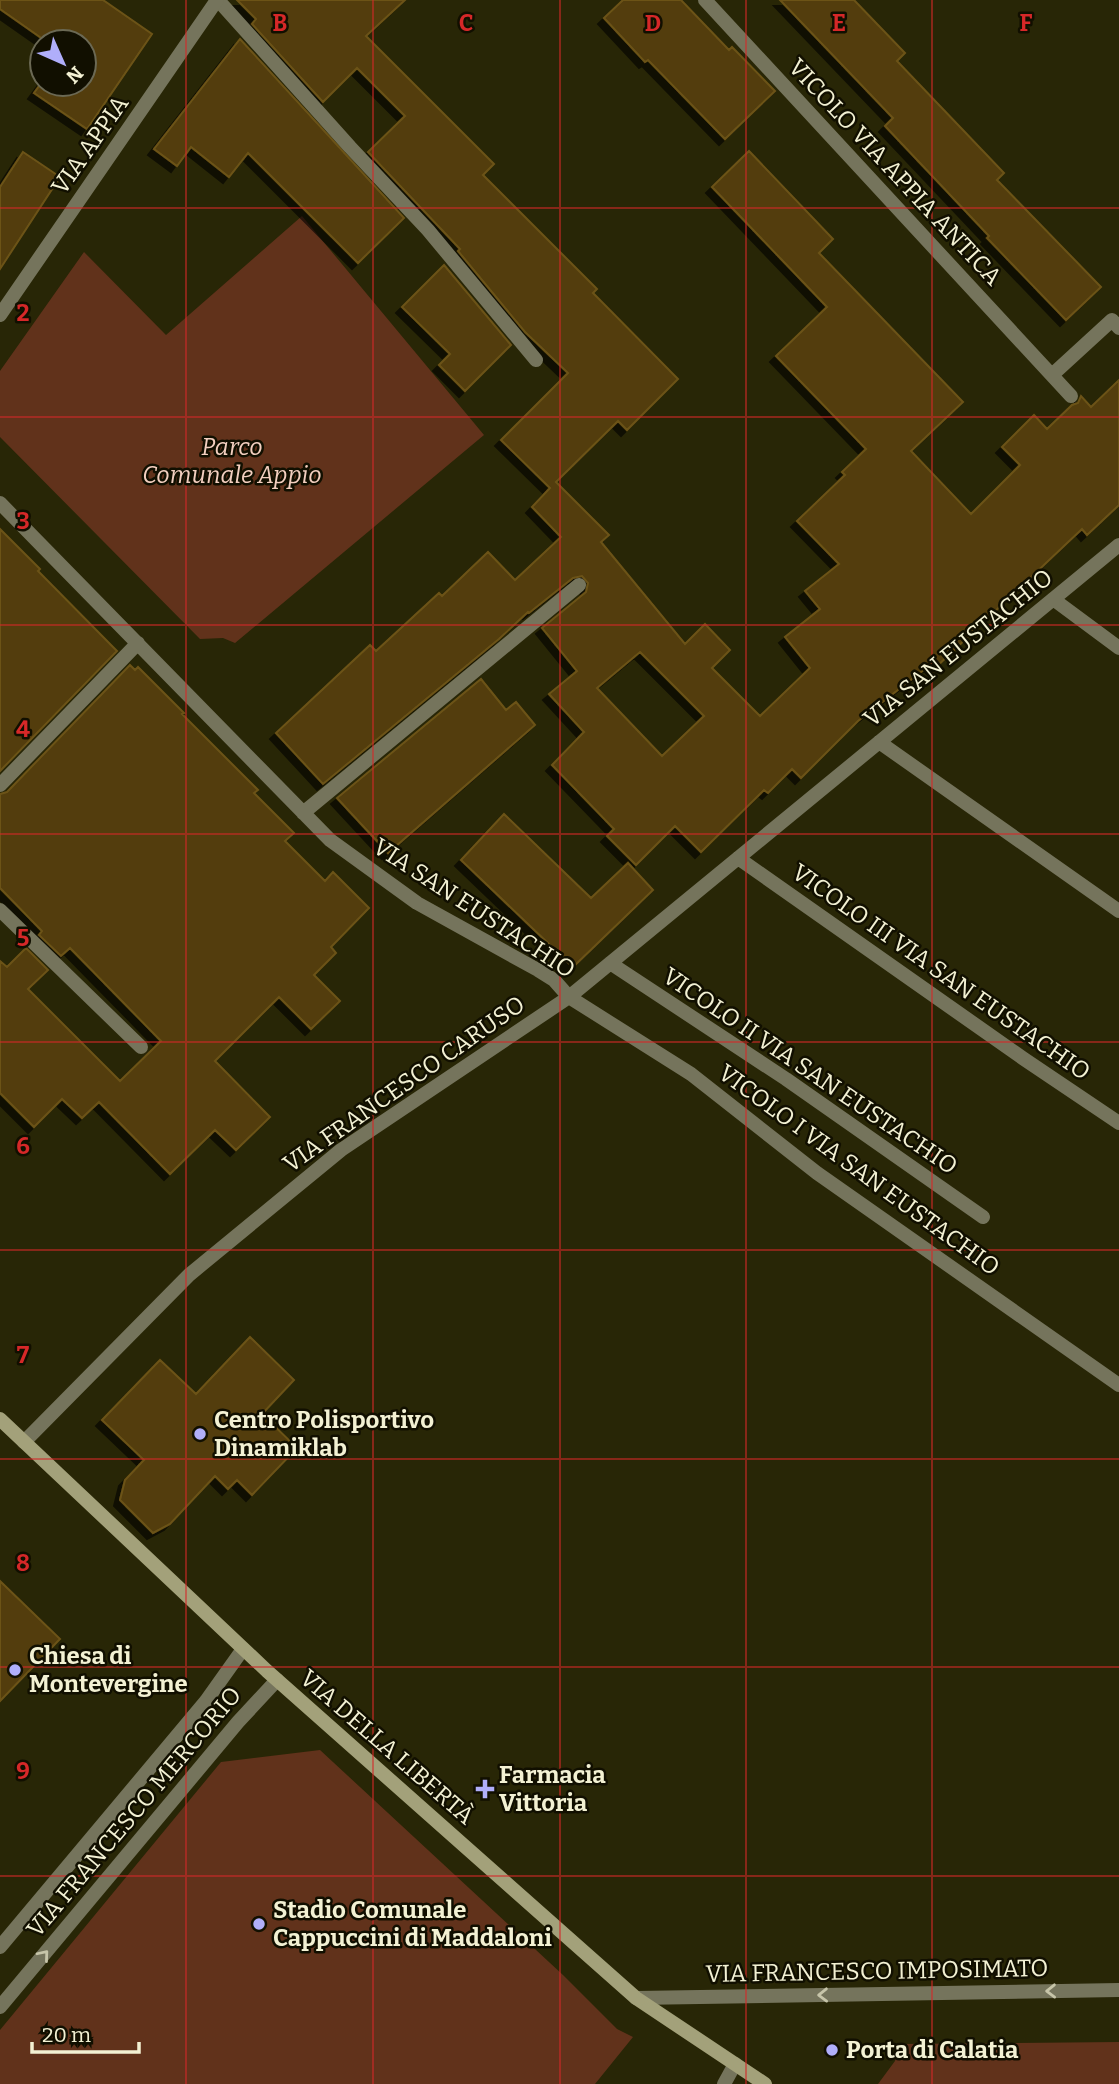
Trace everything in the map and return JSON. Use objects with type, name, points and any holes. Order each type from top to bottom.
[{"type":"main road","name":"VIA DELLA LIBERTÀ","points":[[0,1419],[277,1680],[636,1998],[765,2084]]},
{"type":"street","name":"VIA APPIA","points":[[0,315],[217,0]]},
{"type":"street","points":[[217,0],[428,230],[536,360]]},
{"type":"street","name":"VICOLO VIA APPIA ANTICA","points":[[705,0],[1071,396]]},
{"type":"street","points":[[1052,375],[1112,320],[1119,328]]},
{"type":"street","name":"VIA SAN EUSTACHIO","points":[[0,503],[330,840],[417,903],[554,980],[569,997],[1119,545]]},
{"type":"street","points":[[303,813],[579,585]]},
{"type":"street","points":[[1053,599],[1119,648]]},
{"type":"street","points":[[0,785],[138,643]]},
{"type":"street","points":[[879,742],[1119,911]]},
{"type":"street","name":"VICOLO III VIA SAN EUSTACHIO","points":[[738,858],[1119,1124]]},
{"type":"street","points":[[0,910],[141,1046]]},
{"type":"street","name":"VICOLO II VIA SAN EUSTACHIO","points":[[610,963],[786,1079],[983,1217]]},
{"type":"street","name":"VICOLO I VIA SAN EUSTACHIO","points":[[569,997],[691,1074],[817,1173],[1119,1385]]},
{"type":"street","name":"VIA FRANCESCO CARUSO","points":[[24,1441],[189,1275],[341,1150],[569,997]]},
{"type":"street","name":"VIA FRANCESCO MERCORIO","points":[[0,1947],[206,1701],[243,1649]]},
{"type":"street","name":"VIA FRANCESCO MERCORIO","points":[[0,2007],[238,1722],[277,1680]]},
{"type":"street","name":"VIA FRANCESCO IMPOSIMATO","points":[[636,1998],[1119,1990]]},
{"type":"street","points":[[724,2084],[735,2064]]},
{"type":"green space","name":"Parco Comunale Appio","points":[[302,216],[484,435],[235,643],[223,638],[200,639],[0,437],[0,371],[84,252],[166,335]]},
{"type":"green space","points":[[320,1750],[563,1975],[617,2029],[633,2037],[595,2084],[0,2084],[0,2030],[221,1762]]},
{"type":"green space","points":[[1119,2042],[1119,2084],[878,2084],[895,2061],[899,2044]]},
{"type":"building","points":[[0,0],[103,0],[152,34],[87,129],[41,98],[98,98],[98,28],[28,29],[0,9]]},
{"type":"building","points":[[237,0],[405,0],[366,36],[494,164],[483,175],[597,289],[593,293],[678,379],[627,430],[618,421],[556,482],[609,535],[601,542],[685,644],[705,624],[730,650],[712,668],[760,716],[810,668],[785,637],[820,609],[805,591],[839,564],[797,521],[845,475],[842,472],[866,449],[776,356],[827,307],[712,187],[749,151],[833,239],[819,253],[963,402],[911,451],[971,514],[1020,465],[1002,447],[1034,415],[1047,429],[1072,405],[1078,403],[1081,396],[1091,407],[1119,380],[1119,505],[1087,535],[1082,529],[934,669],[930,665],[858,721],[801,778],[792,769],[768,793],[764,790],[701,852],[675,826],[636,865],[607,836],[614,829],[552,765],[584,732],[549,694],[577,671],[542,628],[586,592],[588,583],[582,576],[573,578],[528,612],[323,784],[276,733],[370,645],[376,651],[439,593],[442,596],[488,552],[515,580],[561,537],[532,507],[550,488],[501,440],[568,373],[525,332],[458,251],[460,249],[368,152],[405,116],[357,68],[323,102],[252,24],[256,19]],"holes":[[[640,652],[704,716],[662,756],[597,688]]]},
{"type":"building","points":[[623,0],[681,0],[729,50],[732,47],[775,91],[725,139],[648,60],[645,62],[604,18]]},
{"type":"building","points":[[780,0],[854,0],[905,53],[897,61],[1004,173],[997,180],[1101,287],[1066,320],[885,126],[893,118]]},
{"type":"building","points":[[240,39],[404,218],[358,263],[248,153],[229,177],[191,147],[177,166],[154,149]]},
{"type":"building","points":[[23,152],[60,177],[0,269],[0,187]]},
{"type":"building","points":[[444,265],[511,345],[465,391],[439,365],[450,354],[402,307]]},
{"type":"building","points":[[0,529],[117,651],[0,771]]},
{"type":"building","points":[[130,665],[135,670],[138,667],[258,790],[254,793],[294,833],[285,841],[325,881],[333,872],[369,908],[331,947],[336,953],[314,975],[340,1001],[311,1029],[279,997],[215,1061],[270,1117],[236,1150],[215,1130],[170,1174],[99,1102],[82,1118],[62,1099],[34,1127],[0,1093],[0,961],[7,967],[26,948],[48,970],[28,989],[120,1081],[161,1041],[70,948],[61,956],[39,935],[42,931],[0,888],[0,794],[7,792]]},
{"type":"building","points":[[481,679],[506,710],[516,702],[535,725],[388,853],[337,798]]},
{"type":"building","points":[[504,814],[591,898],[628,863],[653,890],[573,967],[461,860]]},
{"type":"building","name":"Centro Polisportivo Dinamiklab","points":[[250,1337],[294,1380],[262,1414],[297,1448],[252,1495],[237,1480],[228,1489],[215,1476],[170,1524],[153,1533],[120,1500],[125,1480],[144,1460],[102,1420],[160,1360],[196,1394]]},
{"type":"building","name":"Chiesa di Montevergine","points":[[0,1581],[60,1639],[0,1701]]},
{"type":"place","name":"Centro Polisportivo Dinamiklab","points":[[200,1434]]},
{"type":"place","name":"Chiesa di Montevergine","points":[[15,1670]]},
{"type":"place","name":"Farmacia Vittoria","points":[[485,1789]]},
{"type":"place","name":"Stadio Comunale Cappuccini di Maddaloni","points":[[259,1924]]},
{"type":"place","name":"Porta di Calatia","points":[[832,2050]]}]
